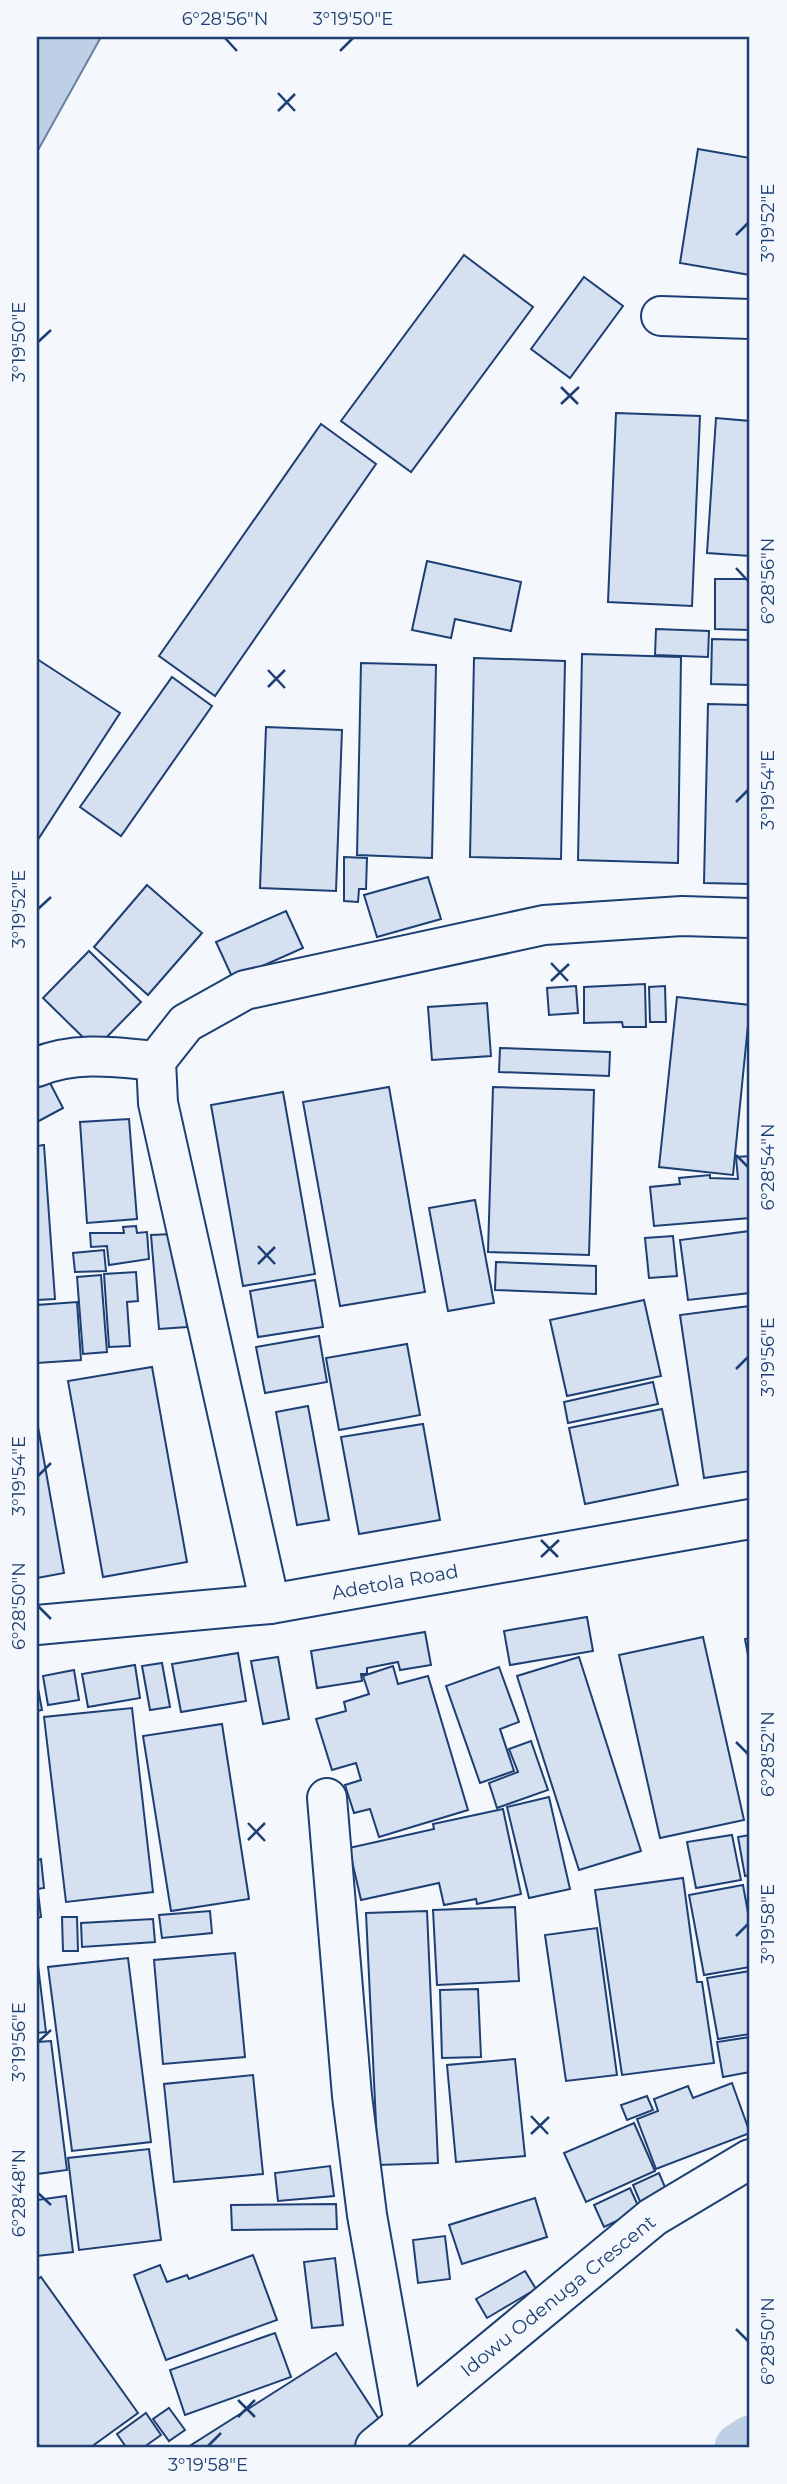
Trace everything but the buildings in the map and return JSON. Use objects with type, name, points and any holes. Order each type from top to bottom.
[{"type":"street","points":[[661,316],[750,319]]},
{"type":"street","points":[[270,1604],[158,1102],[156,1061],[186,1023],[245,990],[544,925],[682,916],[750,918]]},
{"type":"street","points":[[37,1068],[59,1058],[103,1055],[156,1061]]},
{"type":"street","name":"Adetola Road","points":[[37,1625],[270,1604],[750,1519]]},
{"type":"street","points":[[327,1798],[352,2096],[390,2435]]},
{"type":"street","name":"Idowu Odenuga Crescent","points":[[390,2435],[653,2217],[750,2160]]},
{"type":"water","points":[[37,37],[101,37],[37,152]]},
{"type":"waterway","points":[[738,2447],[750,2439]]}]
